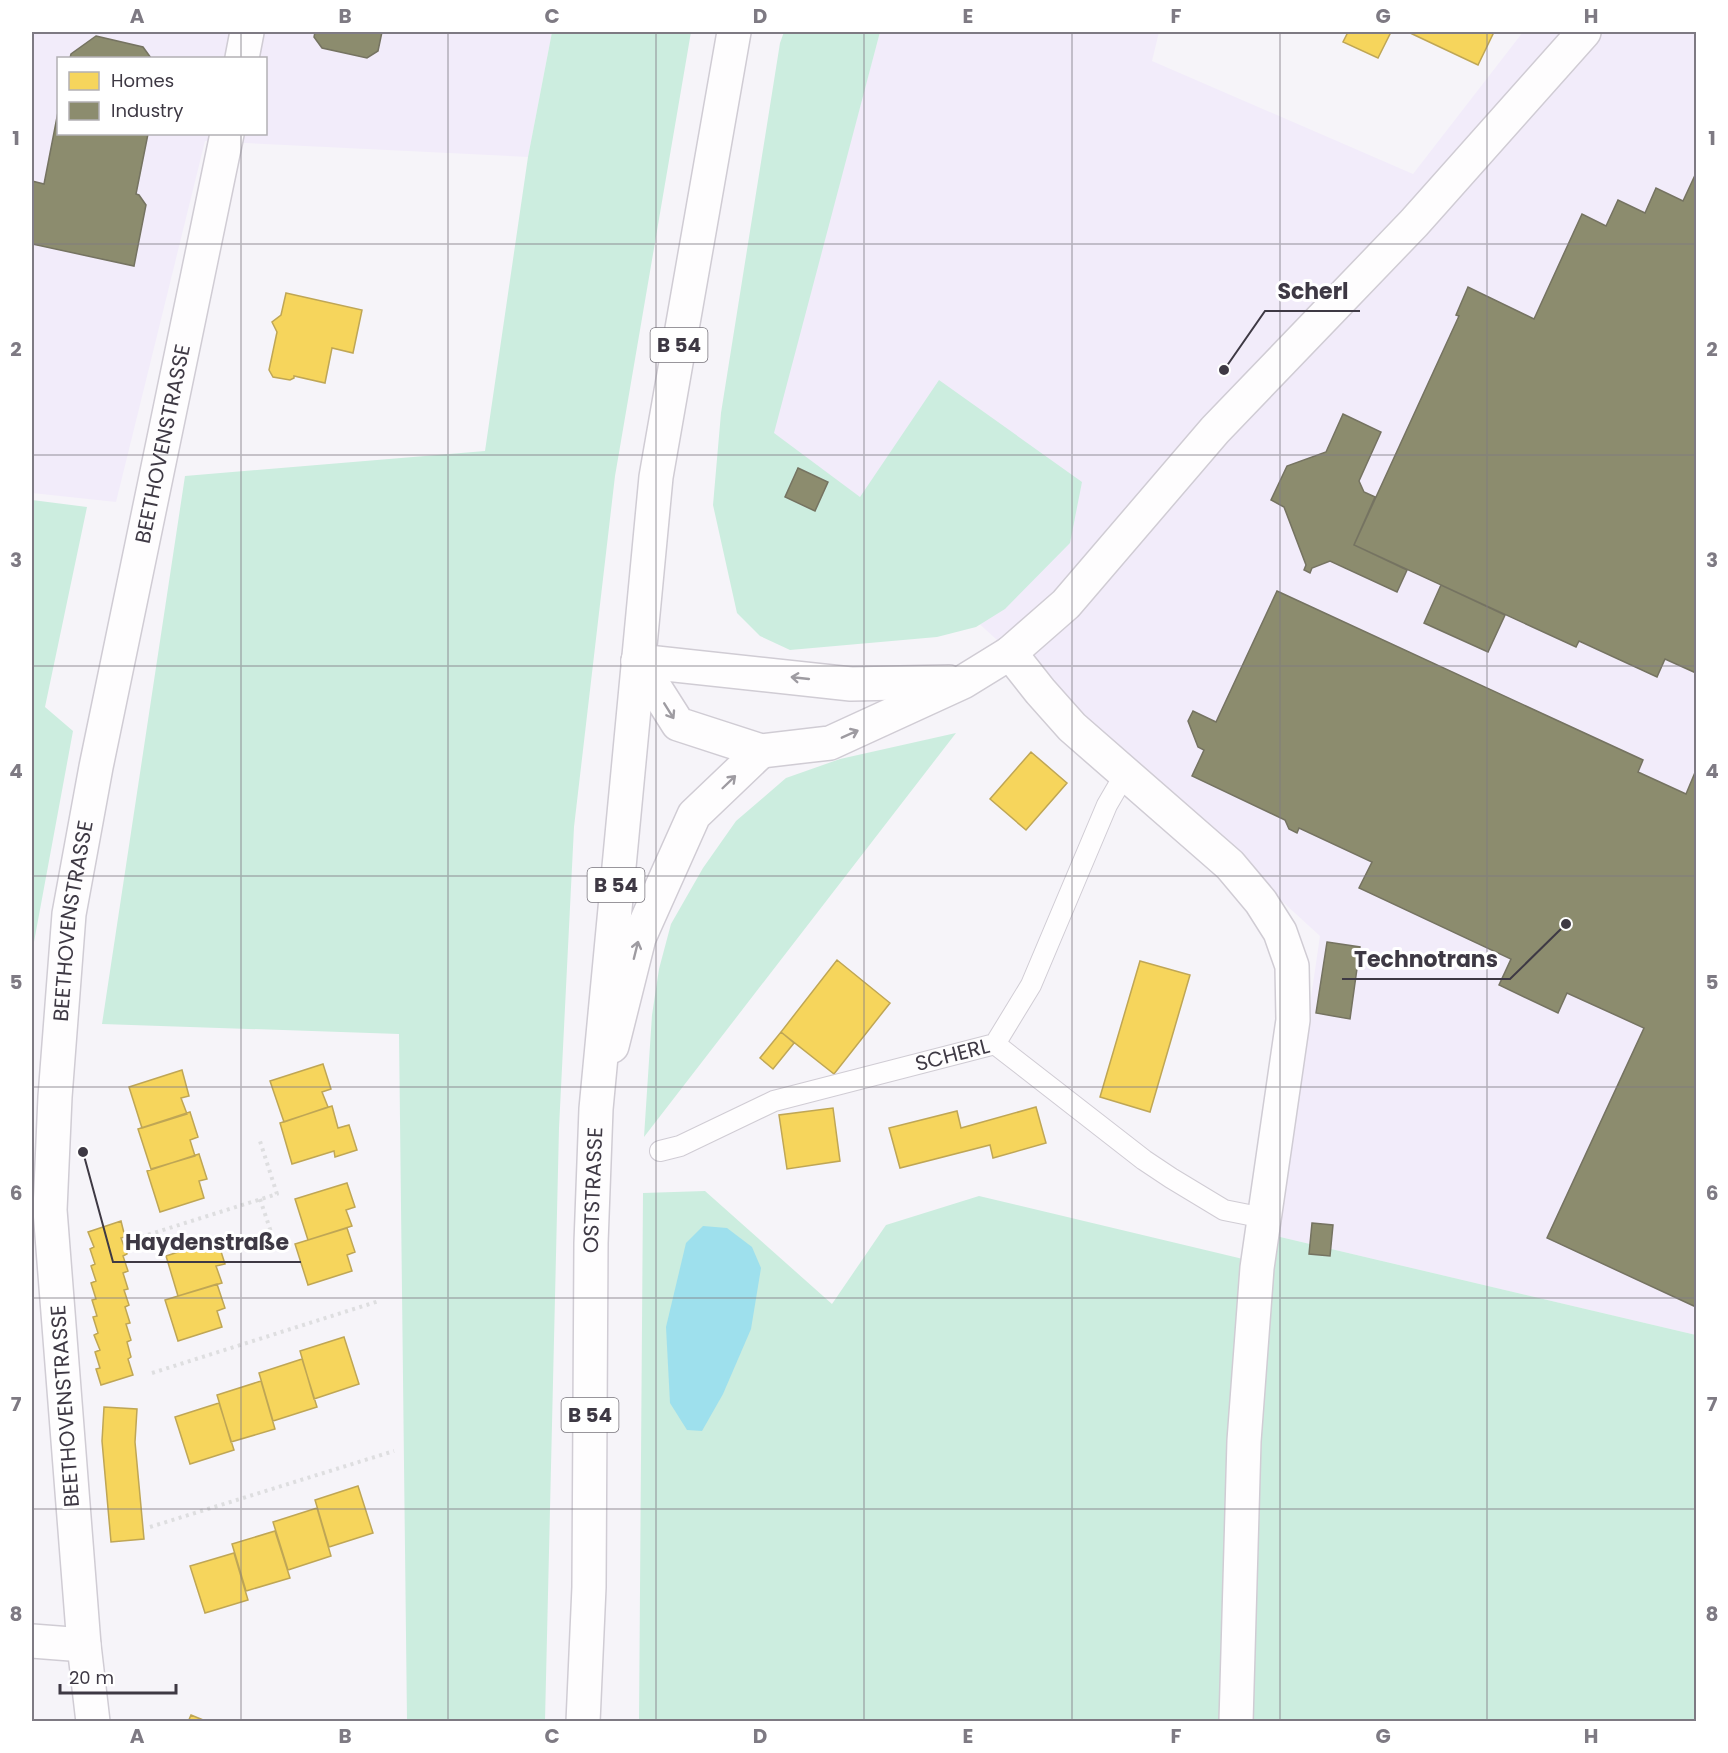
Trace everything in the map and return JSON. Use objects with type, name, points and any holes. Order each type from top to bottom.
[{"type":"street","points":[[242,57],[247,32]]},
{"type":"street","name":"B 54","points":[[638,661],[656,477],[734,32]]},
{"type":"street","points":[[638,661],[678,724],[760,751],[830,743],[963,682],[1010,652],[1066,604],[1215,430],[1414,224],[1584,32]]},
{"type":"street","name":"BEETHOVENSTRASSE","points":[[93,1722],[41,1209],[55,1097],[69,914],[96,767],[227,135]]},
{"type":"street","points":[[1010,652],[1072,727],[1230,865],[1261,902],[1280,932],[1292,966],[1293,1020],[1257,1268],[1244,1441],[1236,1722]]},
{"type":"street","points":[[638,661],[850,684],[963,682]]},
{"type":"street","name":"OSTSTRASSE","points":[[583,1722],[589,1587],[591,1243],[596,1109],[638,661]]},
{"type":"street","points":[[596,1109],[639,938],[694,815],[760,751]]},
{"type":"street","points":[[32,1641],[84,1645]]},
{"type":"lane","name":"SCHERL","points":[[660,1151],[680,1146],[774,1101],[995,1044],[1031,985],[1107,805],[1125,774]]},
{"type":"lane","points":[[995,1044],[1144,1160],[1171,1178],[1224,1210],[1264,1218]]},
{"type":"path","points":[[141,1238],[277,1194],[259,1138]]},
{"type":"path","points":[[260,1199],[277,1250]]},
{"type":"path","points":[[152,1373],[379,1301]]},
{"type":"path","points":[[150,1527],[394,1450]]},
{"type":"shaded area","points":[[32,32],[552,32],[528,157],[205,141],[116,502],[32,493]]},
{"type":"shaded area","points":[[880,32],[1159,32],[1152,61],[1413,174],[1523,32],[1696,32],[1696,1335],[1276,1236],[1320,936],[772,434]]},
{"type":"green space","points":[[552,32],[691,32],[615,476],[574,827],[559,1128],[545,1721],[407,1721],[399,1034],[102,1024],[185,476],[485,451],[528,157]]},
{"type":"green space","points":[[784,32],[880,32],[774,433],[860,497],[939,380],[1082,482],[1070,543],[1005,609],[976,627],[937,637],[790,650],[760,636],[737,613],[713,505],[721,413],[780,43]]},
{"type":"green space","points":[[32,500],[87,507],[45,707],[73,731],[34,942],[32,942]]},
{"type":"green space","points":[[956,733],[644,1137],[652,1015],[659,969],[671,924],[703,868],[736,821],[786,778],[840,759]]},
{"type":"green space","points":[[705,1191],[832,1304],[886,1225],[979,1196],[1243,1259],[1226,1468],[1219,1721],[639,1722],[643,1193]]},
{"type":"green space","points":[[1276,1236],[1696,1335],[1696,1721],[1253,1722],[1263,1418]]},
{"type":"water","points":[[703,1226],[727,1228],[752,1247],[761,1268],[751,1329],[723,1394],[702,1431],[687,1430],[670,1403],[666,1327],[686,1243]]},
{"type":"building: Homes","points":[[1348,32],[1391,32],[1378,58],[1343,42]]},
{"type":"building: Homes","points":[[1408,32],[1494,32],[1478,65]]},
{"type":"building: Homes","points":[[286,293],[362,310],[353,353],[332,348],[325,383],[294,376],[290,380],[273,377],[269,370],[277,332],[272,322],[281,315]]},
{"type":"building: Homes","points":[[1031,752],[1067,783],[1026,830],[990,799]]},
{"type":"building: Homes","points":[[837,960],[890,1003],[834,1074],[781,1032]]},
{"type":"building: Homes","points":[[1140,961],[1190,975],[1150,1112],[1100,1097]]},
{"type":"building: Homes","points":[[781,1032],[794,1043],[773,1069],[760,1058]]},
{"type":"building: Homes","points":[[323,1064],[331,1089],[322,1092],[328,1107],[284,1122],[270,1081]]},
{"type":"building: Homes","points":[[182,1070],[189,1096],[181,1098],[187,1114],[142,1128],[129,1087]]},
{"type":"building: Homes","points":[[332,1106],[338,1128],[349,1125],[357,1150],[335,1157],[334,1151],[292,1164],[280,1123]]},
{"type":"building: Homes","points":[[1036,1107],[1046,1143],[993,1158],[990,1145],[900,1168],[889,1128],[957,1111],[961,1128]]},
{"type":"building: Homes","points":[[833,1108],[840,1161],[787,1169],[779,1115]]},
{"type":"building: Homes","points":[[190,1112],[198,1137],[190,1140],[195,1156],[151,1169],[138,1129]]},
{"type":"building: Homes","points":[[199,1154],[207,1179],[199,1181],[204,1198],[160,1212],[147,1171]]},
{"type":"building: Homes","points":[[347,1183],[355,1207],[346,1210],[352,1226],[308,1240],[295,1199]]},
{"type":"building: Homes","points":[[121,1221],[125,1237],[121,1238],[127,1254],[123,1256],[128,1271],[123,1273],[128,1289],[124,1290],[129,1305],[125,1307],[130,1323],[126,1324],[131,1340],[127,1342],[131,1357],[128,1359],[133,1375],[101,1385],[96,1369],[100,1368],[95,1352],[100,1350],[94,1335],[98,1333],[93,1317],[97,1316],[92,1300],[96,1299],[91,1283],[96,1281],[91,1266],[95,1264],[90,1249],[94,1247],[88,1232]]},
{"type":"building: Homes","points":[[347,1228],[355,1252],[347,1255],[352,1271],[308,1285],[295,1244]]},
{"type":"building: Homes","points":[[217,1239],[225,1264],[216,1266],[222,1283],[178,1296],[166,1256]]},
{"type":"building: Homes","points":[[217,1284],[225,1308],[217,1311],[222,1327],[178,1341],[165,1300]]},
{"type":"building: Homes","points":[[344,1337],[359,1384],[314,1399],[300,1351]]},
{"type":"building: Homes","points":[[302,1359],[317,1407],[273,1421],[259,1373]]},
{"type":"building: Homes","points":[[261,1381],[275,1429],[231,1442],[217,1395]]},
{"type":"building: Homes","points":[[219,1403],[234,1450],[190,1464],[175,1417]]},
{"type":"building: Homes","points":[[104,1407],[137,1409],[135,1442],[144,1539],[111,1542],[102,1441]]},
{"type":"building: Homes","points":[[358,1486],[373,1533],[329,1547],[315,1500]]},
{"type":"building: Homes","points":[[317,1508],[331,1556],[288,1570],[273,1522]]},
{"type":"building: Homes","points":[[275,1531],[290,1578],[246,1591],[232,1544]]},
{"type":"building: Homes","points":[[234,1553],[248,1600],[205,1613],[190,1566]]},
{"type":"building: Homes","points":[[191,1715],[208,1722],[188,1722]]},
{"type":"building: Industry","points":[[315,32],[382,32],[378,51],[367,58],[322,48],[314,37]]},
{"type":"building: Industry","points":[[96,36],[143,47],[150,57],[70,57],[71,54]]},
{"type":"building: Industry","points":[[57,117],[57,135],[148,135],[136,194],[146,205],[134,266],[32,244],[32,181],[44,184]]},
{"type":"building: Industry","points":[[1696,173],[1696,673],[1665,659],[1657,677],[1579,641],[1576,647],[1354,545],[1459,316],[1456,315],[1468,287],[1534,319],[1582,214],[1606,226],[1618,200],[1645,213],[1656,188],[1683,201]]},
{"type":"building: Industry","points":[[1343,414],[1381,432],[1359,481],[1364,492],[1375,497],[1354,545],[1407,570],[1397,592],[1330,561],[1312,568],[1310,573],[1304,570],[1306,565],[1284,507],[1271,500],[1287,466],[1326,452]]},
{"type":"building: Industry","points":[[798,468],[828,482],[815,511],[785,497]]},
{"type":"building: Industry","points":[[1441,585],[1505,615],[1488,652],[1424,623]]},
{"type":"building: Industry","points":[[1277,591],[1643,760],[1638,772],[1686,794],[1696,770],[1696,1307],[1547,1238],[1644,1028],[1567,993],[1558,1013],[1499,985],[1511,959],[1359,888],[1372,862],[1299,828],[1297,833],[1289,829],[1285,820],[1192,776],[1204,750],[1198,747],[1188,721],[1193,711],[1216,722]]},
{"type":"building: Industry","points":[[1327,942],[1360,947],[1350,1019],[1316,1013]]},
{"type":"building: Industry","points":[[1312,1223],[1333,1225],[1330,1256],[1309,1254]]},
{"type":"place","name":"Scherl","points":[[1224,370]]},
{"type":"place","name":"Technotrans","points":[[1566,924]]},
{"type":"place","name":"Haydenstraße","points":[[83,1152]]}]
